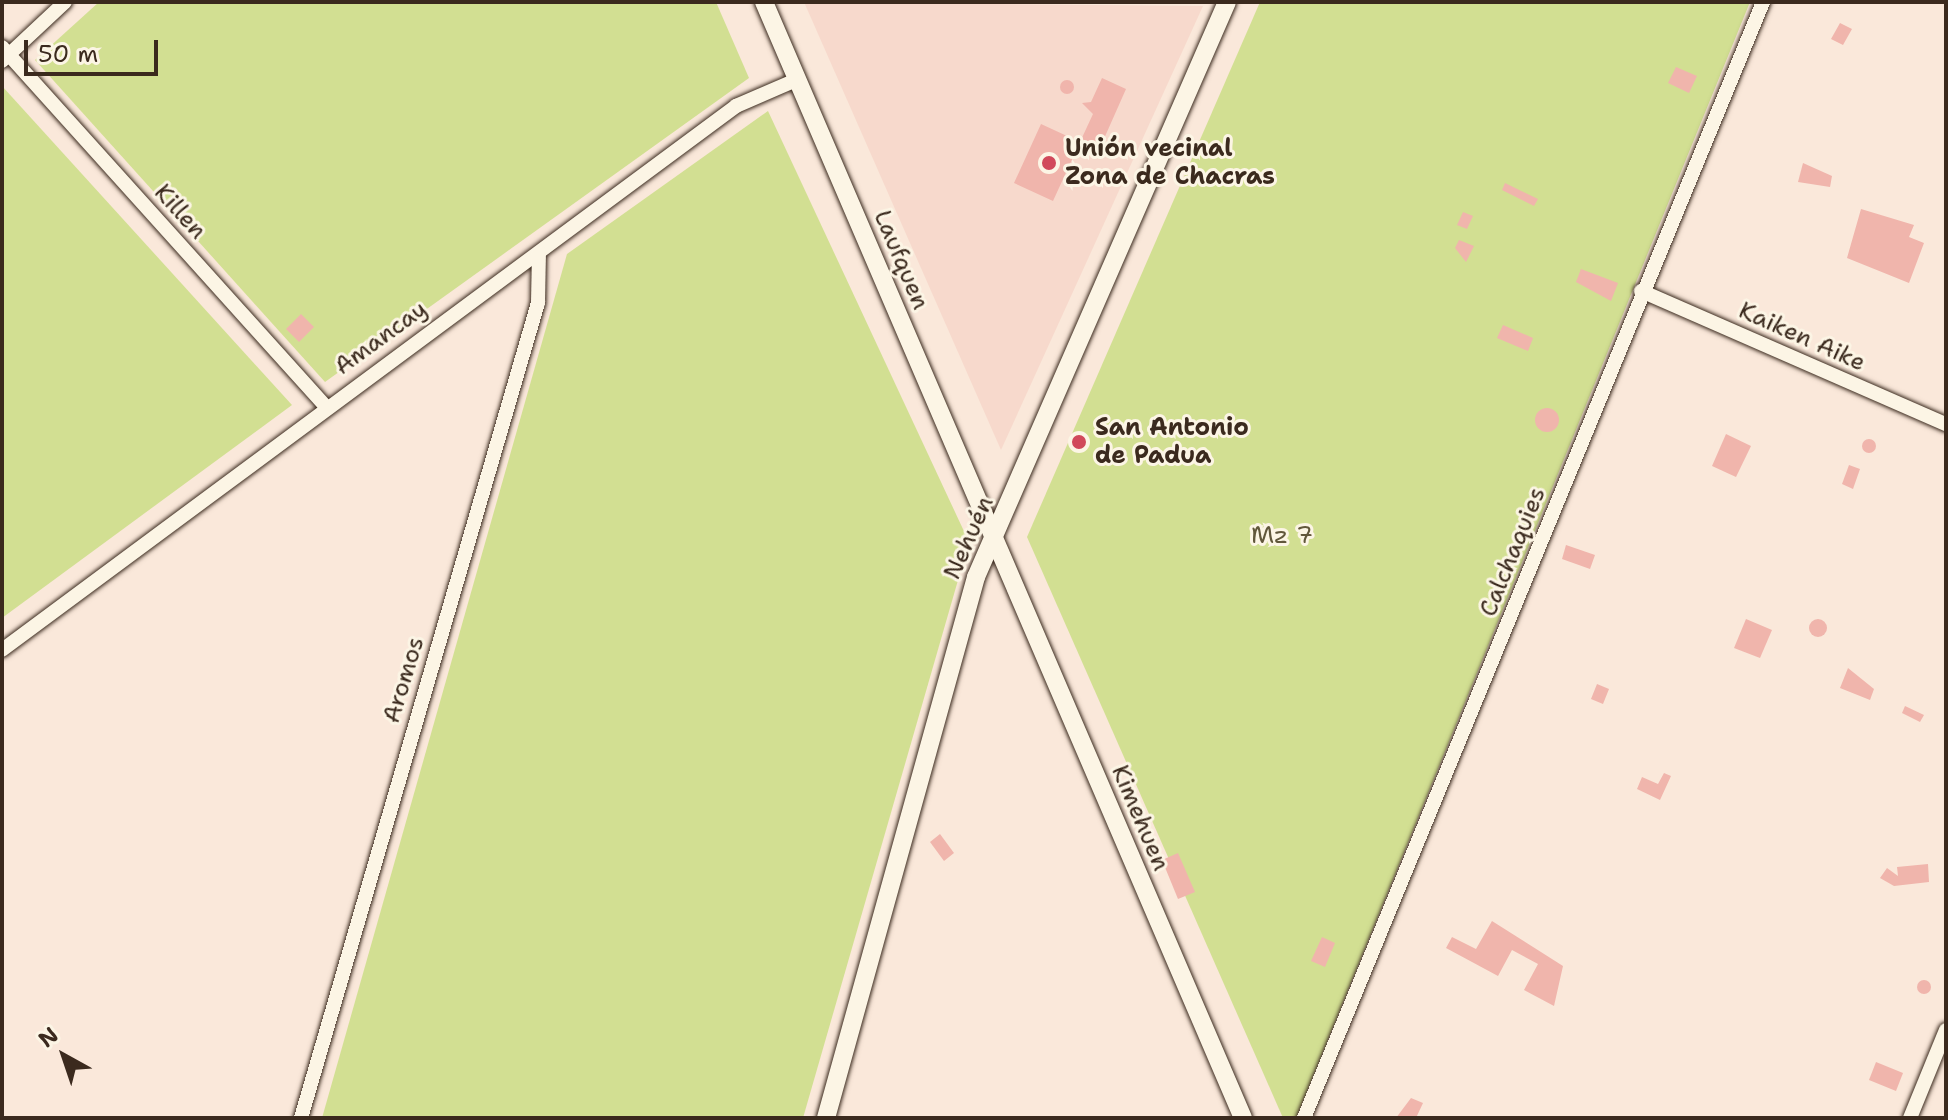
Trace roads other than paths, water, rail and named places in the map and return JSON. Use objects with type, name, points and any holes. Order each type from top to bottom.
[{"type":"street","points":[[4,54],[65,2]]},
{"type":"street","name":"Laufquen","points":[[764,2],[994,537]]},
{"type":"street","name":"Nehuén","points":[[826,1118],[966,604],[1227,2]]},
{"type":"street","name":"Calchaquies","points":[[1304,1118],[1641,291],[1763,2]]},
{"type":"street","name":"Killen","points":[[4,54],[325,406]]},
{"type":"street","name":"Amancay","points":[[2,650],[325,406],[539,253],[736,106],[796,80]]},
{"type":"street","name":"Aromos","points":[[301,1118],[538,303],[539,253]]},
{"type":"street","name":"Kaiken Aike","points":[[1641,291],[1946,424]]},
{"type":"street","name":"Kimehuen","points":[[994,537],[1243,1118]]},
{"type":"street","points":[[1910,1118],[1946,1030]]},
{"type":"place","name":"Unión vecinal Zona de Chacras","points":[[1049,163]]},
{"type":"place","name":"San Antonio de Padua","points":[[1079,442]]},
{"type":"park label","name":"Mz 7","points":[[1282,536]]}]
